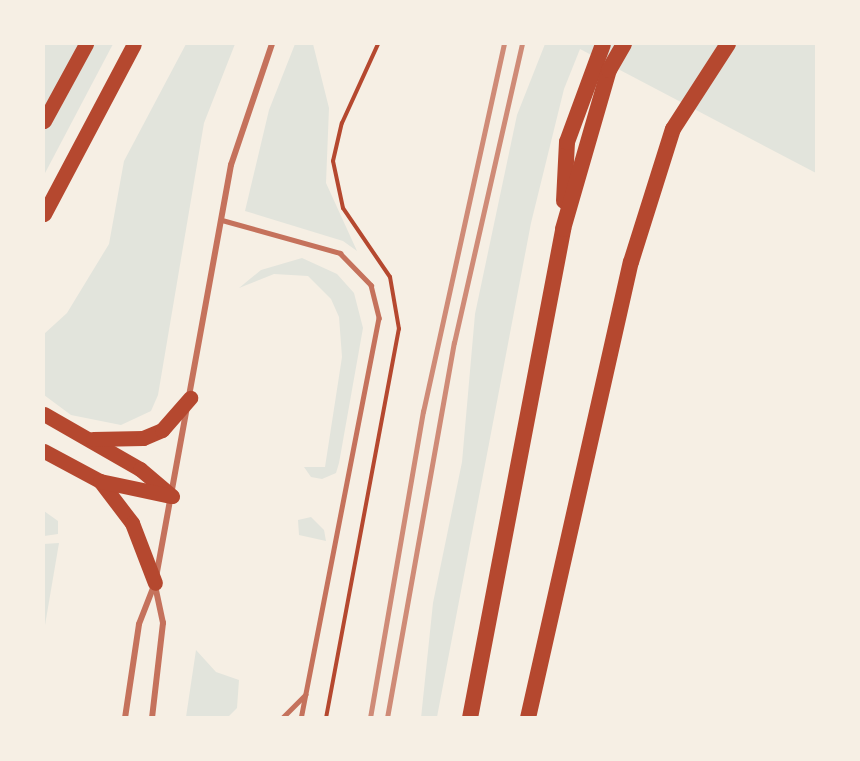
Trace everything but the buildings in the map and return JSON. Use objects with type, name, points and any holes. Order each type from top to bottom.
[{"type":"highway","points":[[563,229],[567,142],[603,44]]},
{"type":"highway","points":[[470,717],[563,229],[609,70],[624,44]]},
{"type":"highway","points":[[528,717],[631,262],[673,129],[728,44]]},
{"type":"main road","points":[[44,121],[86,44]]},
{"type":"main road","points":[[44,226],[46,210],[134,44]]},
{"type":"main road","points":[[75,435],[111,442],[143,438],[162,430],[190,398]]},
{"type":"main road","points":[[44,414],[75,435],[140,469],[172,496]]},
{"type":"main road","points":[[44,451],[100,481],[172,496]]},
{"type":"main road","points":[[100,481],[132,523],[155,584]]},
{"type":"street","points":[[125,717],[139,624],[155,584],[172,496],[231,165],[272,44]]},
{"type":"street","points":[[152,717],[163,623],[155,584]]},
{"type":"lane","points":[[222,220],[340,253],[371,285],[379,318],[301,717]]},
{"type":"lane","points":[[282,717],[305,695]]},
{"type":"path","points":[[337,138],[378,44]]},
{"type":"shaded area","points":[[44,44],[113,44],[44,175]]},
{"type":"shaded area","points":[[186,44],[235,44],[204,123],[158,395],[151,411],[121,425],[71,415],[44,395],[44,334],[67,313],[109,244],[124,161]]},
{"type":"shaded area","points":[[295,44],[313,44],[329,108],[326,183],[357,251],[343,241],[245,211],[269,110]]},
{"type":"shaded area","points":[[545,44],[816,44],[816,173],[580,49],[564,89],[531,223],[437,717],[421,718],[433,603],[462,462],[475,314],[517,115]]},
{"type":"shaded area","points":[[302,258],[337,274],[354,293],[363,328],[339,463],[336,473],[322,479],[311,477],[304,467],[325,467],[342,357],[339,317],[331,299],[308,276],[274,274],[239,288],[261,270]]},
{"type":"shaded area","points":[[44,511],[58,521],[58,534],[44,536]]},
{"type":"shaded area","points":[[311,517],[324,530],[326,541],[299,535],[298,520]]},
{"type":"shaded area","points":[[59,543],[44,631],[44,544]]},
{"type":"shaded area","points":[[196,650],[216,672],[239,680],[237,708],[228,717],[186,717]]},
{"type":"railway","points":[[370,718],[423,412],[504,44]]},
{"type":"railway","points":[[387,718],[454,343],[522,44]]}]
